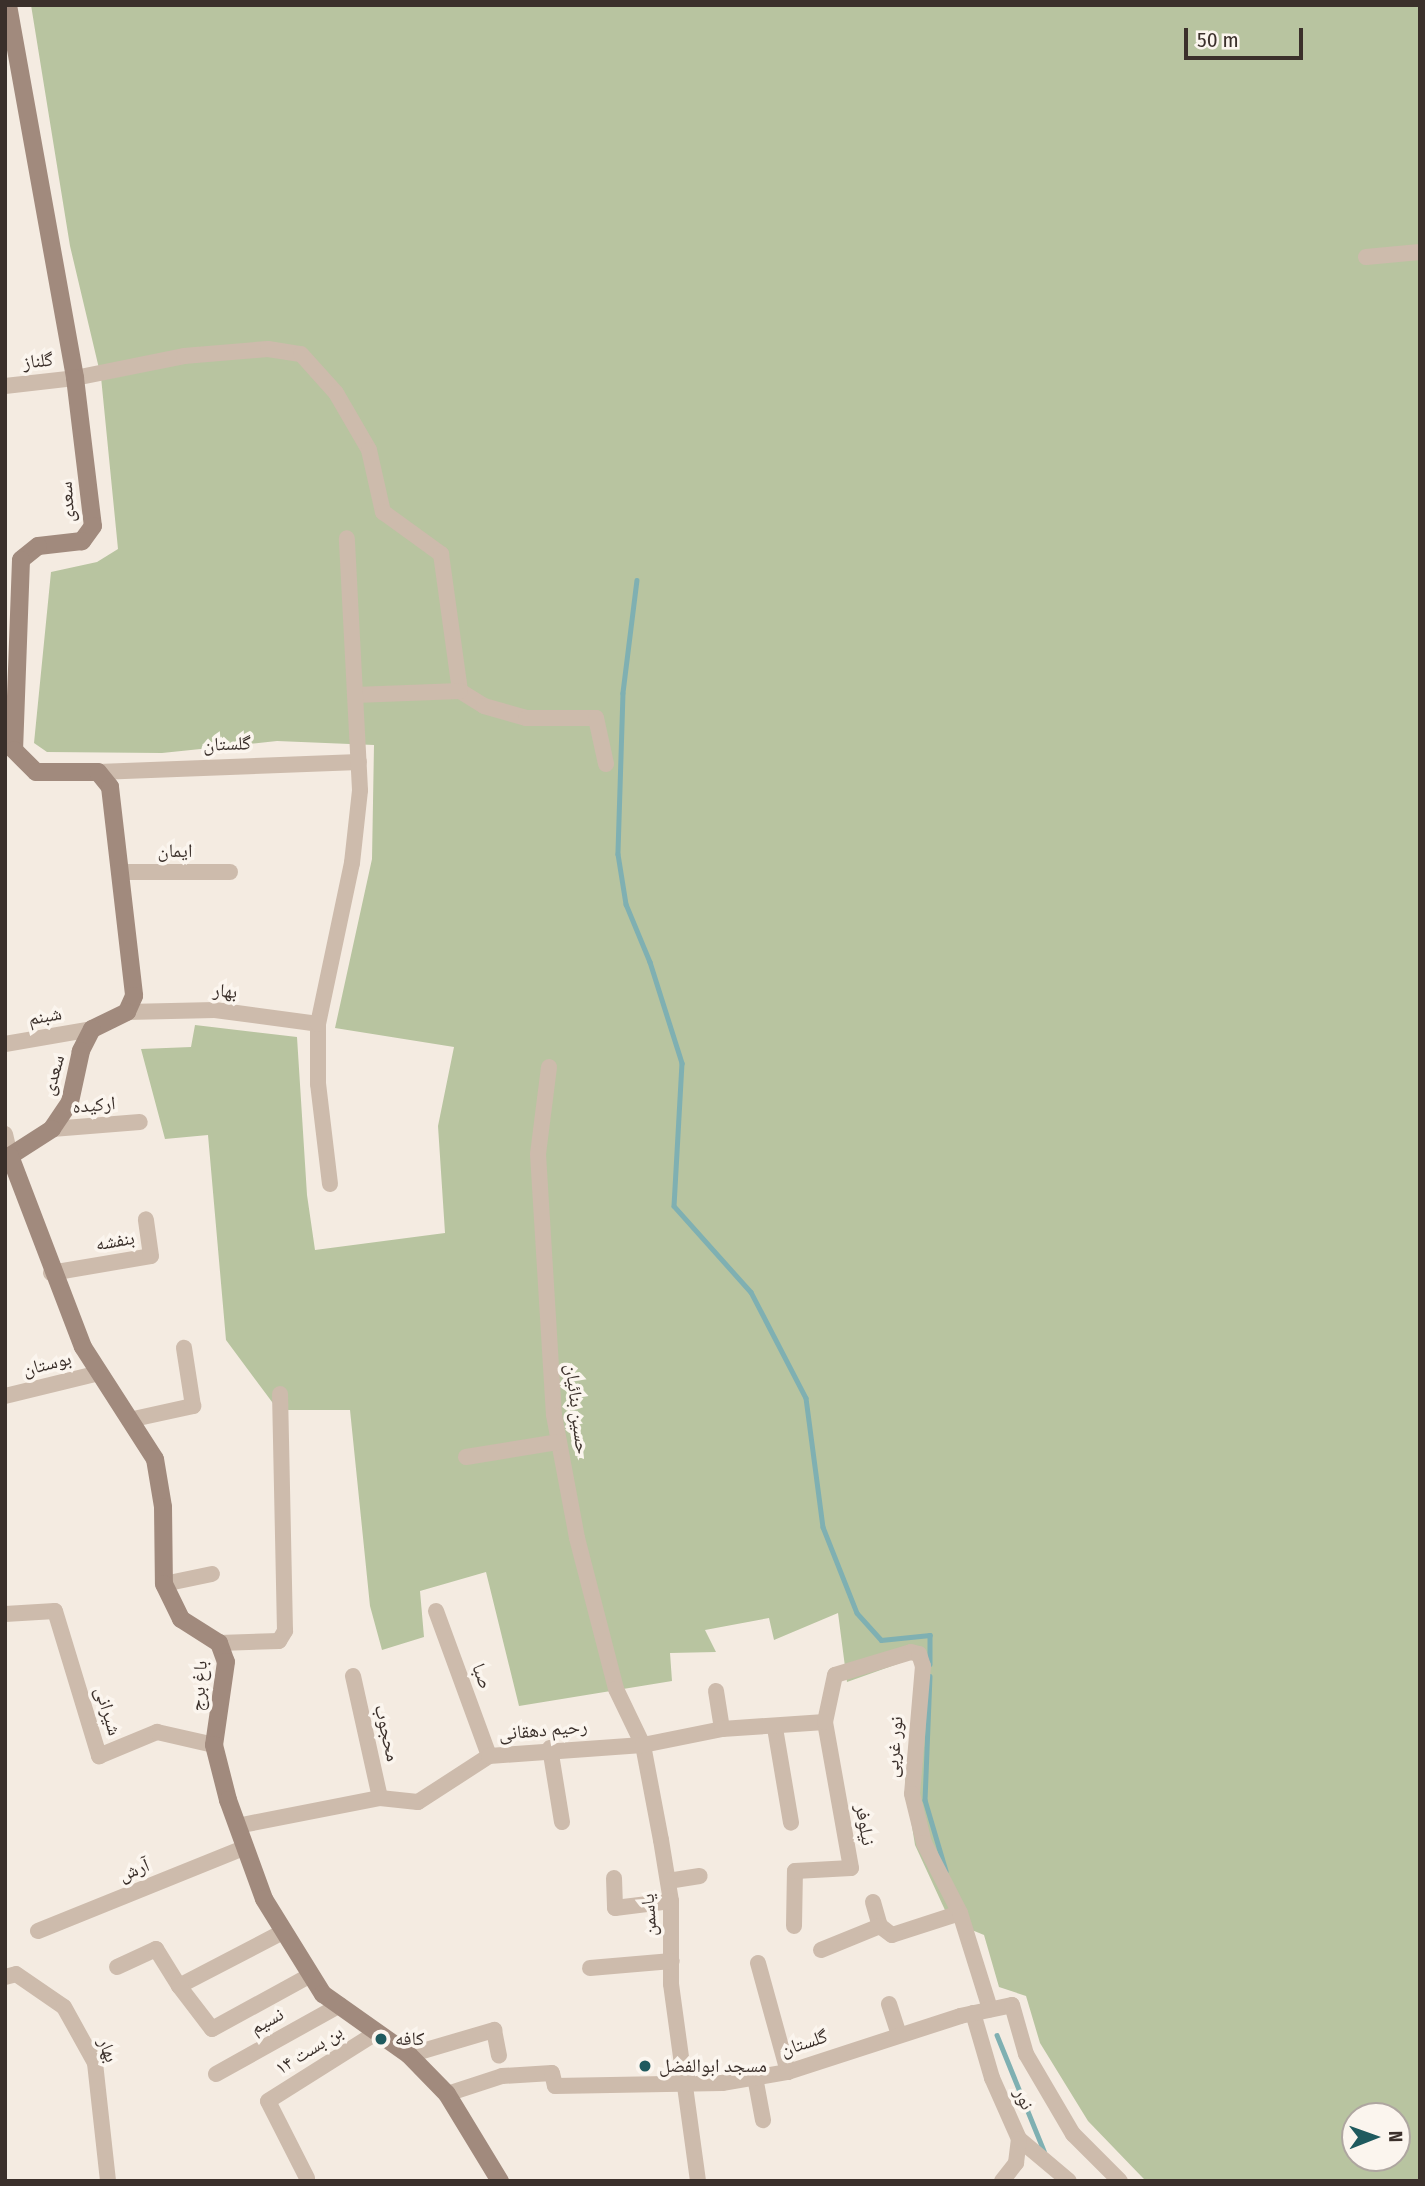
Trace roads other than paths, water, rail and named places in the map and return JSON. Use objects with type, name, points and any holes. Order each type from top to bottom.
[{"type":"street","name":"سعدی","points":[[8,5],[75,379],[93,527],[82,541],[38,545],[20,560],[14,750],[36,772],[98,772]]},
{"type":"street","points":[[1366,257],[1420,252]]},
{"type":"street","name":"گلناز","points":[[5,386],[75,379],[184,356],[268,349],[301,354],[336,393],[369,450],[383,512],[442,554],[460,691]]},
{"type":"street","points":[[330,1184],[318,1084],[318,1024],[352,863],[359,762],[347,538]]},
{"type":"street","points":[[355,695],[460,691],[484,706],[526,718],[596,718],[606,764]]},
{"type":"street","name":"گلستان","points":[[98,772],[359,762]]},
{"type":"street","points":[[92,1029],[127,1012],[134,996],[110,787],[98,772]]},
{"type":"street","name":"ایمان","points":[[120,872],[230,872]]},
{"type":"street","name":"بهار","points":[[127,1012],[215,1010],[318,1024]]},
{"type":"street","name":"سعدی","points":[[8,1157],[52,1129],[70,1102],[81,1051],[92,1029]]},
{"type":"street","name":"شبنم","points":[[5,1044],[92,1029]]},
{"type":"street","name":"حسین بنائیان","points":[[549,1068],[538,1154],[544,1284],[559,1443],[577,1538],[616,1689],[643,1745]]},
{"type":"street","name":"ارکیده","points":[[52,1129],[140,1122]]},
{"type":"street","points":[[5,1134],[8,1157]]},
{"type":"street","name":"باغ برج","points":[[8,1157],[51,1273],[83,1347],[155,1459],[163,1507],[164,1584],[181,1619],[219,1643],[226,1662],[214,1745],[237,1826],[281,1933],[323,1994],[410,2055],[447,2094],[500,2181]]},
{"type":"street","name":"بنفشه","points":[[51,1273],[150,1256],[146,1220]]},
{"type":"street","points":[[130,1420],[193,1406],[184,1348]]},
{"type":"street","name":"بوستان","points":[[5,1396],[99,1373]]},
{"type":"street","points":[[219,1643],[284,1638],[280,1394]]},
{"type":"street","points":[[466,1457],[559,1443]]},
{"type":"street","points":[[164,1584],[212,1574]]},
{"type":"street","name":"شیرانی","points":[[5,1614],[55,1611],[99,1756],[157,1732],[214,1745]]},
{"type":"street","name":"صبا","points":[[436,1611],[489,1756]]},
{"type":"street","name":"نور غربى","points":[[825,1722],[835,1675],[911,1652],[923,1659],[912,1794],[924,1843],[960,1913],[990,2009]]},
{"type":"street","name":"محجوب","points":[[353,1676],[380,1798]]},
{"type":"street","points":[[716,1691],[722,1729]]},
{"type":"street","name":"رحیم دهقانی","points":[[237,1826],[380,1798],[418,1802],[489,1756],[550,1748],[643,1745],[722,1729],[775,1728],[825,1722]]},
{"type":"street","name":"نیلوفر","points":[[794,1926],[795,1871],[851,1868],[825,1722]]},
{"type":"street","points":[[775,1728],[791,1824]]},
{"type":"street","name":"یاسمن","points":[[643,1745],[671,1901],[672,1961],[682,2083],[698,2181]]},
{"type":"street","points":[[550,1748],[562,1822]]},
{"type":"street","name":"آرش","points":[[38,1931],[246,1847]]},
{"type":"street","points":[[668,1881],[700,1876]]},
{"type":"street","points":[[614,1878],[615,1908],[671,1901]]},
{"type":"street","points":[[873,1902],[880,1926],[892,1934],[960,1913]]},
{"type":"street","points":[[821,1951],[880,1926]]},
{"type":"street","points":[[179,1986],[281,1933]]},
{"type":"street","points":[[117,1968],[156,1949],[179,1986],[212,2029],[309,1976]]},
{"type":"street","points":[[590,1968],[672,1961]]},
{"type":"street","points":[[758,1964],[788,2072]]},
{"type":"street","name":"بهار","points":[[5,1977],[16,1974],[64,2007],[94,2063],[108,2181]]},
{"type":"street","points":[[889,2004],[900,2034]]},
{"type":"street","name":"نسیم","points":[[216,2074],[340,2005]]},
{"type":"street","name":"گلستان","points":[[447,2094],[502,2076],[552,2073],[555,2086],[682,2083],[788,2072],[900,2034],[1012,2005],[1026,2054],[1073,2134],[1121,2181]]},
{"type":"street","name":"نور","points":[[973,2013],[992,2078],[1019,2139],[1069,2181]]},
{"type":"street","points":[[410,2055],[494,2030],[499,2056]]},
{"type":"street","name":"بن بست ۱۴","points":[[307,2178],[268,2101],[376,2033]]},
{"type":"street","points":[[755,2077],[762,2120]]},
{"type":"street","points":[[1002,2181],[1016,2164],[1019,2139]]},
{"type":"waterway","points":[[637,580],[623,693],[618,854],[626,904],[650,962],[682,1063],[674,1206],[751,1292],[806,1398],[823,1527],[857,1613],[881,1640],[930,1635],[930,1664]]},
{"type":"waterway","points":[[930,1676],[925,1800],[946,1871]]},
{"type":"waterway","points":[[997,2035],[1044,2151]]},
{"type":"place","name":"کافه","points":[[381,2039]]},
{"type":"place","name":"مسجد ابوالفضل","points":[[645,2066]]}]
